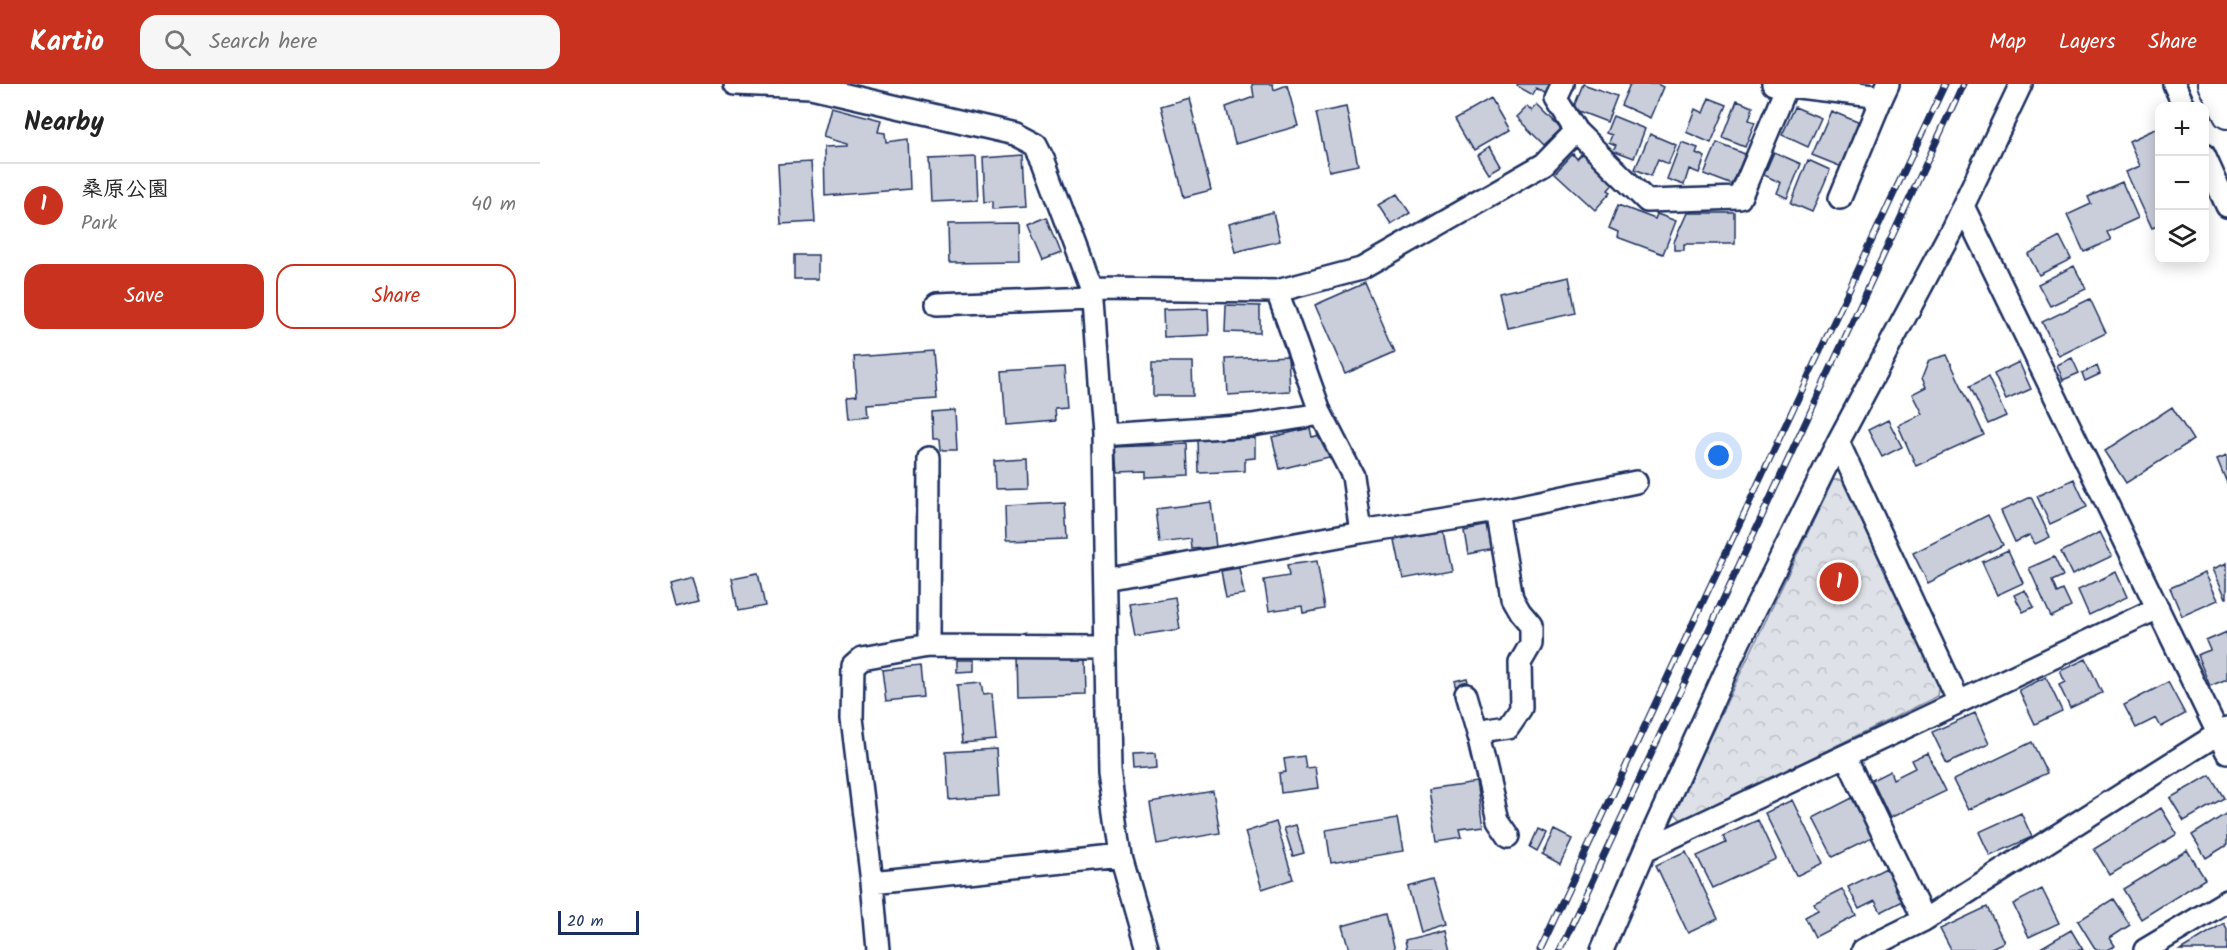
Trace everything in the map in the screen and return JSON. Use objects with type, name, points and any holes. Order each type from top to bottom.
[{"type":"street","points":[[735,84],[878,92],[1015,134],[1036,145],[1044,161],[1092,294],[1103,435],[1109,771],[1121,856],[1148,950]]},
{"type":"street","points":[[1563,84],[1556,99],[1576,131],[1647,201],[1740,198],[1780,85],[1885,91],[1840,198]]},
{"type":"street","points":[[1602,950],[1740,640],[1838,442],[1963,206],[2021,84]]},
{"type":"street","points":[[2174,84],[2182,102]]},
{"type":"street","points":[[2212,84],[2227,115]]},
{"type":"street","points":[[937,304],[1092,294],[1277,291],[1360,269],[1544,164],[1576,131]]},
{"type":"street","points":[[2206,156],[2227,206]]},
{"type":"street","points":[[1863,950],[1924,920],[2224,738],[2158,608],[1963,206]]},
{"type":"street","points":[[1277,291],[1320,414],[1353,476],[1360,532]]},
{"type":"street","points":[[1103,435],[1252,425],[1320,414]]},
{"type":"street","points":[[1838,442],[1959,702]]},
{"type":"street","points":[[928,646],[929,458]]},
{"type":"street","points":[[1106,579],[1360,532],[1497,511],[1636,482]]},
{"type":"street","points":[[1479,740],[1488,730],[1508,727],[1521,708],[1520,663],[1531,644],[1531,625],[1512,598],[1497,511]]},
{"type":"street","points":[[1645,850],[2158,608]]},
{"type":"street","points":[[878,950],[852,718],[853,666],[862,658],[928,646],[1107,647]]},
{"type":"street","points":[[1466,695],[1498,820],[1509,836]]},
{"type":"street","points":[[1846,756],[1924,920]]},
{"type":"street","points":[[872,882],[1121,856]]},
{"type":"street","points":[[2145,950],[2227,901]]},
{"type":"green space","points":[[1833,480],[1847,480],[1940,683],[1938,696],[1682,821],[1674,812]]},
{"type":"building","points":[[1252,84],[1273,84],[1274,90],[1287,85],[1298,126],[1235,144],[1226,107],[1254,97]]},
{"type":"building","points":[[1518,84],[1554,84],[1548,95],[1536,88],[1533,95],[1517,86]]},
{"type":"building","points":[[1583,84],[1617,96],[1607,122],[1573,109]]},
{"type":"building","points":[[1630,84],[1657,84],[1663,87],[1650,118],[1621,105]]},
{"type":"building","points":[[1189,98],[1211,190],[1184,197],[1161,106]]},
{"type":"building","points":[[1709,98],[1727,105],[1711,143],[1686,132],[1695,109],[1703,113]]},
{"type":"building","points":[[1491,99],[1509,130],[1474,150],[1456,119]]},
{"type":"building","points":[[1737,101],[1753,107],[1749,120],[1755,122],[1745,147],[1723,138]]},
{"type":"building","points":[[1537,105],[1561,129],[1544,145],[1516,117],[1527,106],[1532,111]]},
{"type":"building","points":[[831,107],[881,120],[878,132],[885,133],[886,142],[908,139],[910,189],[825,196],[824,147],[848,146],[848,144],[823,137]]},
{"type":"building","points":[[1346,107],[1358,165],[1329,171],[1316,113]]},
{"type":"building","points":[[1795,107],[1821,118],[1808,147],[1782,135]]},
{"type":"building","points":[[1831,111],[1860,123],[1842,167],[1812,155]]},
{"type":"building","points":[[1613,116],[1645,129],[1634,158],[1613,150],[1616,145],[1609,142],[1612,135],[1606,133]]},
{"type":"building","points":[[2155,129],[2155,227],[2152,228],[2126,172],[2140,166],[2129,141]]},
{"type":"building","points":[[1650,134],[1676,145],[1668,164],[1658,159],[1651,176],[1635,169]]},
{"type":"building","points":[[1681,142],[1698,148],[1696,153],[1705,157],[1699,173],[1689,169],[1684,185],[1667,179]]},
{"type":"building","points":[[1717,143],[1745,154],[1733,185],[1704,174]]},
{"type":"building","points":[[1489,147],[1500,166],[1488,173],[1477,155]]},
{"type":"building","points":[[1774,152],[1801,164],[1787,198],[1777,193],[1781,183],[1764,175]]},
{"type":"building","points":[[1582,153],[1614,183],[1608,190],[1611,192],[1595,210],[1555,173],[1573,154],[1577,159]]},
{"type":"building","points":[[1024,155],[1027,207],[993,209],[993,201],[985,202],[983,158]]},
{"type":"building","points":[[976,157],[978,200],[931,202],[929,159]]},
{"type":"building","points":[[1808,160],[1830,170],[1812,212],[1791,203]]},
{"type":"building","points":[[811,162],[815,222],[781,224],[778,164]]},
{"type":"building","points":[[2122,182],[2138,218],[2107,232],[2111,240],[2084,252],[2067,215],[2091,204],[2088,197]]},
{"type":"building","points":[[1397,194],[1410,213],[1391,225],[1378,205]]},
{"type":"building","points":[[1618,205],[1655,219],[1657,214],[1676,221],[1663,254],[1617,237],[1618,232],[1609,228]]},
{"type":"building","points":[[1273,212],[1280,241],[1235,252],[1228,224]]},
{"type":"building","points":[[1687,213],[1735,213],[1735,244],[1684,244],[1684,250],[1674,250],[1674,242]]},
{"type":"building","points":[[1047,217],[1061,253],[1043,260],[1028,225]]},
{"type":"building","points":[[1018,223],[1019,262],[949,263],[948,224]]},
{"type":"building","points":[[2060,237],[2071,259],[2039,275],[2028,254]]},
{"type":"building","points":[[794,255],[818,255],[818,279],[794,279]]},
{"type":"building","points":[[2074,266],[2086,289],[2050,306],[2038,284]]},
{"type":"building","points":[[1569,277],[1576,313],[1507,328],[1499,293]]},
{"type":"building","points":[[1365,283],[1395,352],[1345,374],[1315,305]]},
{"type":"building","points":[[2090,299],[2106,333],[2059,356],[2042,322]]},
{"type":"building","points":[[1226,305],[1260,306],[1260,333],[1225,332]]},
{"type":"building","points":[[1208,309],[1209,335],[1164,337],[1163,310]]},
{"type":"building","points":[[933,351],[937,399],[867,404],[868,416],[850,418],[848,396],[857,395],[854,357]]},
{"type":"building","points":[[1947,355],[1984,435],[1916,466],[1898,425],[1922,414],[1912,394],[1926,387],[1922,378],[1929,360]]},
{"type":"building","points":[[1288,356],[1290,391],[1228,395],[1226,359]]},
{"type":"building","points":[[2072,358],[2079,373],[2063,380],[2057,365]]},
{"type":"building","points":[[1153,362],[1192,362],[1193,396],[1153,396]]},
{"type":"building","points":[[2019,362],[2031,389],[2006,400],[1994,374]]},
{"type":"building","points":[[2097,366],[2100,374],[2085,381],[2082,373]]},
{"type":"building","points":[[1064,367],[1067,408],[1055,409],[1056,421],[1006,425],[1002,371]]},
{"type":"building","points":[[1988,377],[2006,416],[1988,424],[1970,386]]},
{"type":"building","points":[[2172,407],[2193,440],[2126,483],[2105,451]]},
{"type":"building","points":[[955,410],[957,450],[941,450],[940,439],[933,439],[932,412]]},
{"type":"building","points":[[1888,420],[1902,447],[1882,457],[1868,430]]},
{"type":"building","points":[[1310,428],[1312,437],[1324,434],[1329,457],[1280,469],[1272,437]]},
{"type":"building","points":[[1255,438],[1255,458],[1245,459],[1245,471],[1199,473],[1198,440]]},
{"type":"building","points":[[1188,444],[1189,475],[1146,477],[1146,471],[1117,472],[1115,447]]},
{"type":"building","points":[[2227,455],[2227,483],[2217,459]]},
{"type":"building","points":[[1027,459],[1028,488],[995,489],[994,461]]},
{"type":"building","points":[[2074,479],[2087,507],[2050,524],[2037,496]]},
{"type":"building","points":[[2031,497],[2050,537],[2035,544],[2030,535],[2015,542],[2001,511]]},
{"type":"building","points":[[1211,502],[1216,547],[1192,549],[1191,539],[1160,543],[1156,509]]},
{"type":"building","points":[[1065,503],[1067,539],[1006,541],[1005,506]]},
{"type":"building","points":[[1988,515],[2003,545],[1928,583],[1913,553]]},
{"type":"building","points":[[1490,525],[1495,549],[1468,554],[1464,530]]},
{"type":"building","points":[[1443,531],[1451,570],[1403,579],[1395,540]]},
{"type":"building","points":[[2100,532],[2112,556],[2072,575],[2061,552]]},
{"type":"building","points":[[2008,550],[2023,583],[1997,595],[1982,562]]},
{"type":"building","points":[[2054,557],[2063,576],[2052,581],[2057,593],[2063,590],[2071,607],[2051,617],[2029,568]]},
{"type":"building","points":[[1317,561],[1325,609],[1303,613],[1302,606],[1269,611],[1264,580],[1289,576],[1287,565]]},
{"type":"building","points":[[2227,563],[2227,598],[2226,598],[2213,569]]},
{"type":"building","points":[[1239,568],[1244,594],[1226,597],[1221,571]]},
{"type":"building","points":[[2116,572],[2127,597],[2089,615],[2078,590]]},
{"type":"building","points":[[758,573],[765,606],[738,611],[732,578]]},
{"type":"building","points":[[2205,573],[2218,600],[2182,616],[2170,588]]},
{"type":"building","points":[[694,577],[701,599],[678,605],[672,583]]},
{"type":"building","points":[[2025,590],[2034,607],[2023,612],[2014,595]]},
{"type":"building","points":[[1175,597],[1180,629],[1135,636],[1129,604]]},
{"type":"building","points":[[2227,632],[2227,679],[2210,686],[2197,655],[2210,650],[2206,641]]},
{"type":"building","points":[[1085,657],[1086,694],[1018,696],[1017,658]]},
{"type":"building","points":[[2086,659],[2102,693],[2070,708],[2059,685],[2065,682],[2060,671]]},
{"type":"building","points":[[957,660],[974,660],[974,671],[957,672]]},
{"type":"building","points":[[920,666],[923,697],[886,701],[882,670]]},
{"type":"building","points":[[2046,677],[2062,711],[2035,724],[2019,690]]},
{"type":"building","points":[[1467,679],[1470,689],[1457,693],[1454,682]]},
{"type":"building","points":[[2168,682],[2185,714],[2161,727],[2156,718],[2136,728],[2124,705]]},
{"type":"building","points":[[981,683],[983,695],[992,694],[996,740],[962,743],[957,685]]},
{"type":"building","points":[[1975,713],[1989,744],[1947,763],[1932,732]]},
{"type":"building","points":[[2032,742],[2047,773],[1968,810],[1953,780]]},
{"type":"building","points":[[996,749],[999,796],[949,800],[946,752]]},
{"type":"building","points":[[1927,753],[1946,791],[1890,818],[1872,780],[1890,771],[1893,779],[1915,768],[1911,760]]},
{"type":"building","points":[[1155,754],[1156,768],[1133,770],[1132,755]]},
{"type":"building","points":[[1304,756],[1306,768],[1315,767],[1318,788],[1281,793],[1279,773],[1286,772],[1284,759]]},
{"type":"building","points":[[2210,775],[2224,798],[2184,821],[2170,798]]},
{"type":"building","points":[[1476,782],[1483,827],[1460,830],[1462,838],[1437,842],[1429,789]]},
{"type":"building","points":[[1213,791],[1220,833],[1157,844],[1150,802]]},
{"type":"building","points":[[1852,798],[1872,838],[1833,857],[1813,818]]},
{"type":"building","points":[[1792,800],[1823,863],[1796,876],[1765,813]]},
{"type":"building","points":[[2161,808],[2177,834],[2110,875],[2094,849]]},
{"type":"building","points":[[2021,813],[2032,837],[1990,856],[1979,832]]},
{"type":"building","points":[[2227,813],[2227,845],[2206,858],[2192,835]]},
{"type":"building","points":[[1397,818],[1403,851],[1331,863],[1326,830]]},
{"type":"building","points":[[1758,820],[1776,859],[1713,888],[1697,856],[1726,843],[1723,836]]},
{"type":"building","points":[[1276,822],[1293,879],[1262,889],[1245,832]]},
{"type":"building","points":[[1296,825],[1304,853],[1293,856],[1284,828]]},
{"type":"building","points":[[1538,829],[1546,833],[1537,851],[1530,847]]},
{"type":"building","points":[[1554,830],[1572,839],[1560,864],[1542,854]]},
{"type":"building","points":[[2187,850],[2205,879],[2141,919],[2123,889]]},
{"type":"building","points":[[1686,851],[1718,919],[1688,933],[1656,865]]},
{"type":"building","points":[[1886,868],[1903,901],[1881,912],[1875,901],[1859,909],[1848,887]]},
{"type":"building","points":[[1433,880],[1446,924],[1420,932],[1408,887]]},
{"type":"building","points":[[1842,889],[1856,916],[1815,937],[1805,917],[1818,910],[1814,903]]},
{"type":"building","points":[[2042,889],[2059,923],[2029,937],[2013,904]]},
{"type":"building","points":[[2113,899],[2130,925],[2110,938],[2115,946],[2108,950],[2096,950],[2078,921]]},
{"type":"building","points":[[1987,907],[2004,942],[1987,950],[1951,950],[1940,929]]},
{"type":"building","points":[[1386,914],[1395,950],[1349,950],[1342,926]]},
{"type":"building","points":[[2224,923],[2227,929],[2227,950],[2180,950]]},
{"type":"building","points":[[1445,930],[1450,950],[1407,950],[1405,940]]},
{"type":"building","points":[[2071,930],[2083,950],[2037,950]]},
{"type":"railway","points":[[1540,950],[1945,84]]},
{"type":"railway","points":[[1560,950],[1963,84]]},
{"type":"place","name":"桑原公園","points":[[1839,582]]}]
